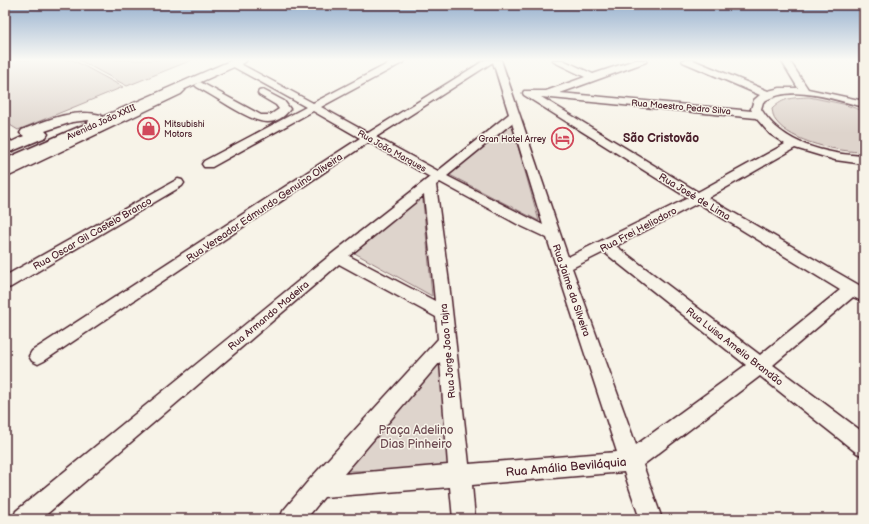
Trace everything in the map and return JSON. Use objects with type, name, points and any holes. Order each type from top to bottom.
[{"type":"main road","name":"Avenida João XXIII","points":[[96,122],[169,84]]},
{"type":"main road","name":"Avenida João XXIII","points":[[5,164],[120,111],[185,84]]},
{"type":"main road","points":[[5,144],[44,127],[96,122]]},
{"type":"street","name":"Rua João Marques","points":[[275,84],[368,138],[433,180],[553,235]]},
{"type":"street","points":[[208,164],[357,84]]},
{"type":"street","name":"Rua Vereador Edmundo Genuíno Oliveira","points":[[38,356],[452,84]]},
{"type":"street","name":"Rua Jaime da Silveira","points":[[506,84],[514,115],[553,235],[651,519]]},
{"type":"street","points":[[546,94],[574,84]]},
{"type":"street","points":[[743,84],[768,95]]},
{"type":"street","points":[[801,84],[805,91]]},
{"type":"street","points":[[200,85],[262,119],[271,118],[280,114],[285,109],[280,103],[263,93]]},
{"type":"street","name":"Rua Maestro Pedro Silva","points":[[508,91],[758,115]]},
{"type":"street","points":[[864,104],[827,94],[805,91],[784,91],[768,95],[759,101],[756,109],[760,119],[768,128],[795,143],[817,152],[860,160],[864,172]]},
{"type":"street","name":"Rua José de Lima","points":[[528,93],[698,198],[858,293]]},
{"type":"street","name":"Rua Armando Madeira","points":[[24,519],[338,257],[514,115]]},
{"type":"street","points":[[5,174],[96,122]]},
{"type":"street","name":"Rua Frei Heliodoro","points":[[564,266],[698,198],[795,143]]},
{"type":"street","name":"Rua Jorge Joao Tajra","points":[[433,180],[443,313],[464,519]]},
{"type":"street","name":"Rua Oscar Gil Castelo Branco","points":[[5,283],[178,183]]},
{"type":"street","name":"Rua Luisa Amelia Brandão","points":[[606,246],[864,446]]},
{"type":"street","points":[[338,257],[443,313]]},
{"type":"street","name":"Rua Amália Beviláquia","points":[[318,487],[631,461],[858,293]]},
{"type":"street","points":[[291,519],[446,342]]},
{"type":"green space","points":[[5,84],[118,84],[123,87],[18,130],[5,122]]},
{"type":"green space","points":[[809,97],[843,104],[864,111],[864,152],[829,148],[804,140],[793,135],[775,120],[772,109],[776,105],[789,99]]},
{"type":"green space","points":[[511,122],[539,221],[446,173]]},
{"type":"green space","points":[[422,191],[432,296],[351,251]]},
{"type":"green space","name":"Praça Adelino Dias Pinheiro","points":[[440,357],[454,470],[342,471]]},
{"type":"place","name":"Mitsubishi Motors","points":[[148,129]]},
{"type":"place","name":"Gran Hotel Arrey","points":[[562,139]]},
{"type":"district","name":"São Cristovão","points":[[661,138]]}]
